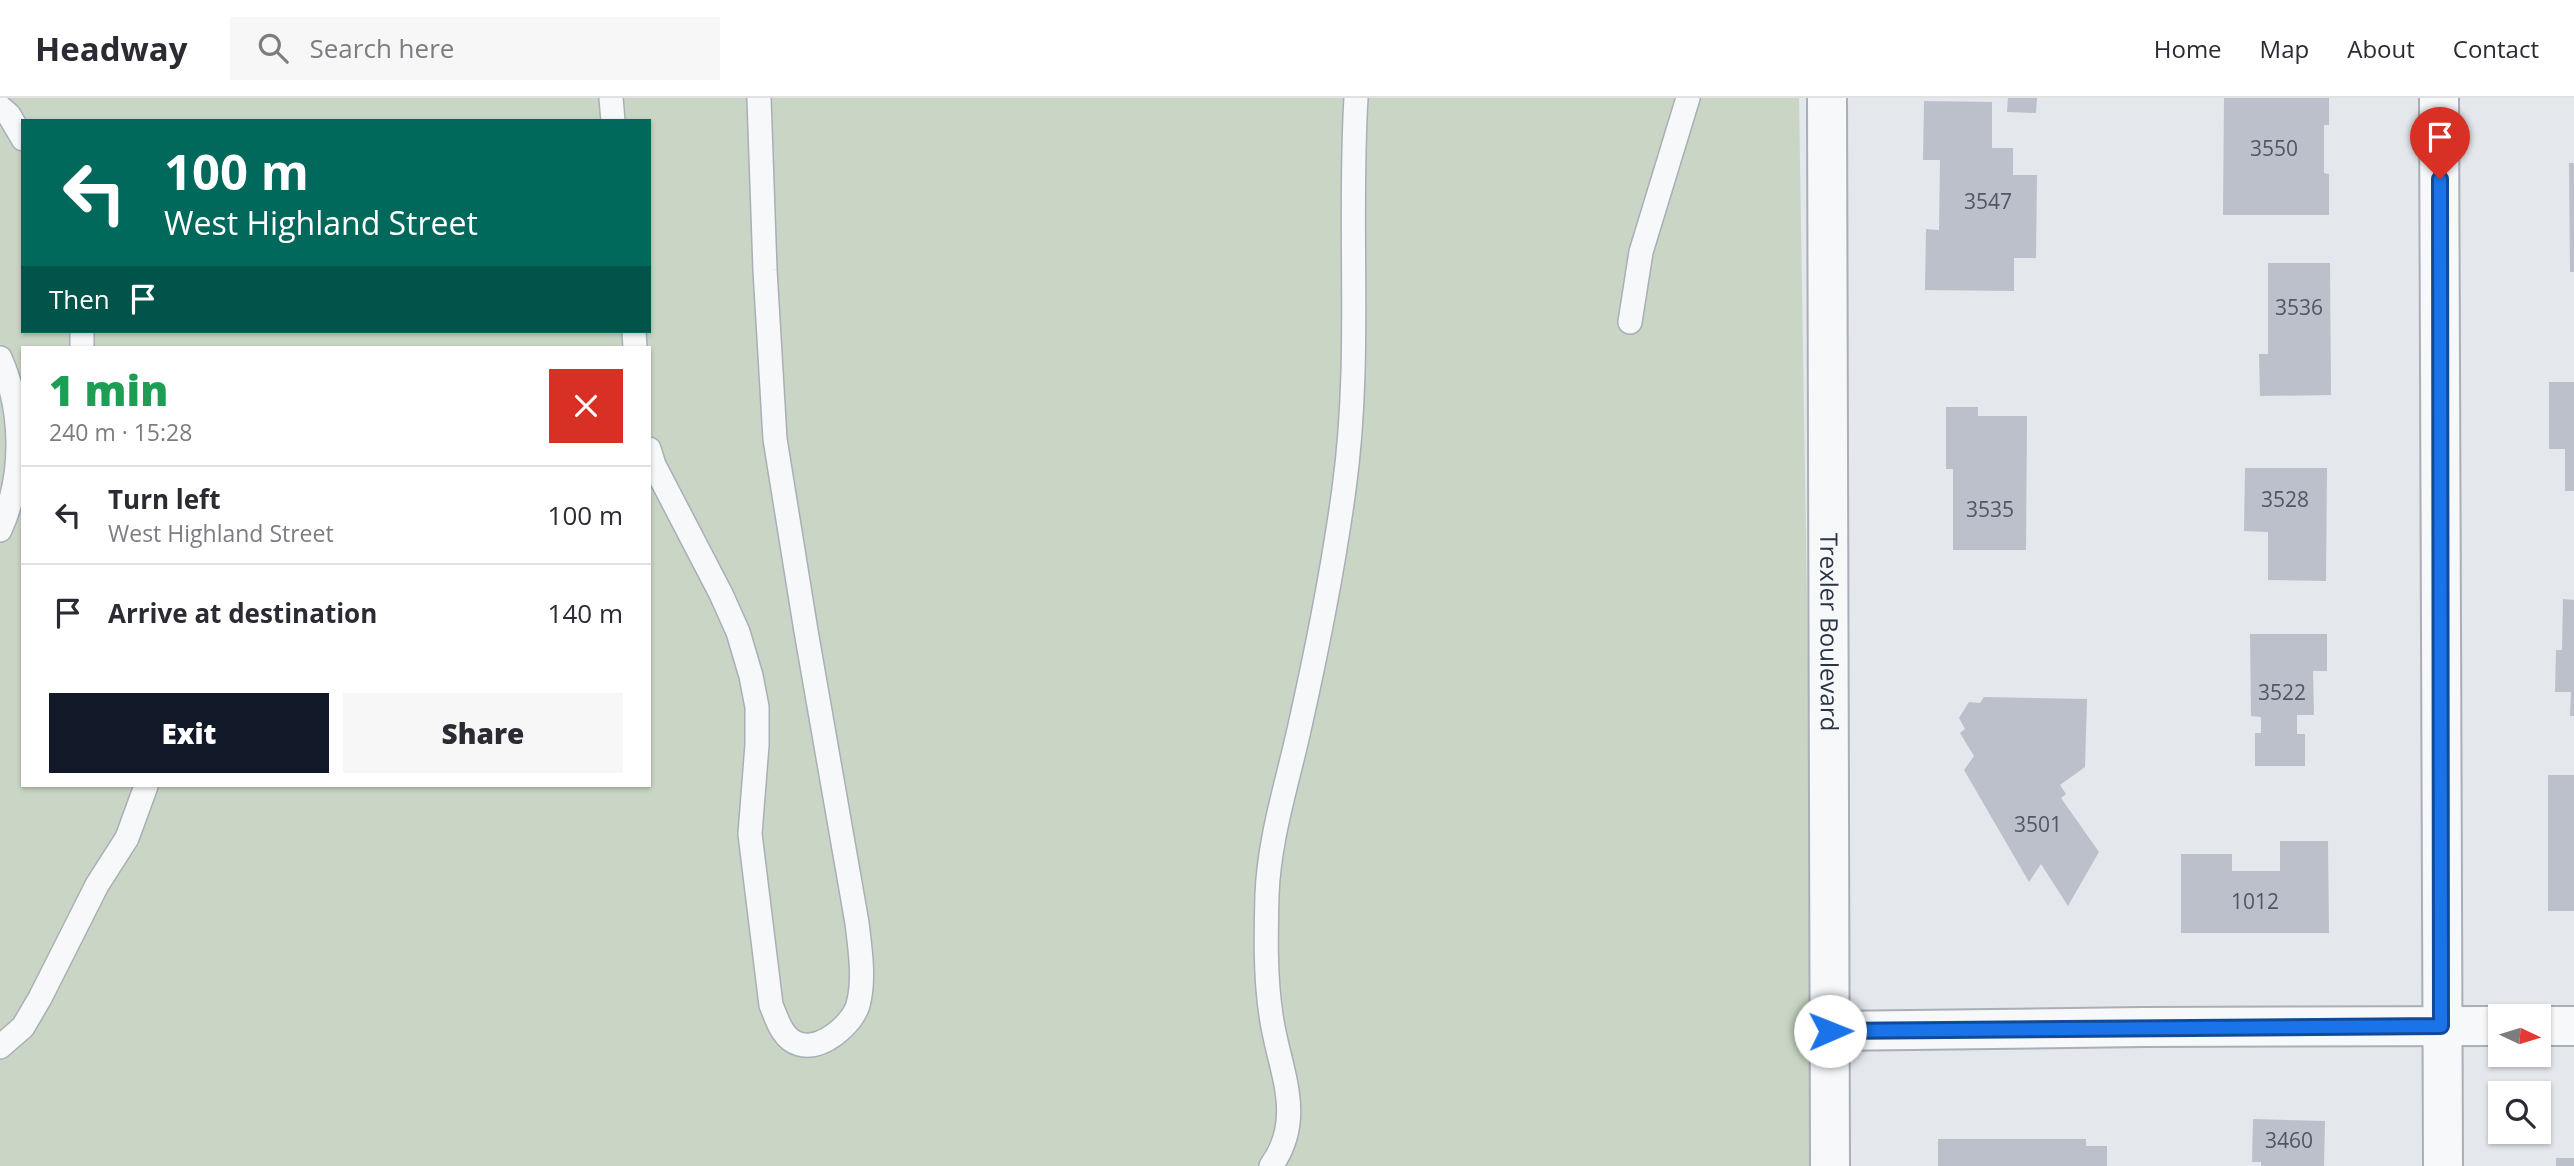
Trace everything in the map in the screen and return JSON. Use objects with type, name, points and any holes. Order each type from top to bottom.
[{"type":"street","name":"Trexler Boulevard","points":[[1827,98],[1830,1166]]},
{"type":"street","points":[[2439,98],[2443,1166]]},
{"type":"street","points":[[1830,1031],[2488,1026]]},
{"type":"street","points":[[2552,1026],[2574,1026]]},
{"type":"lane","points":[[611,98],[613,119]]},
{"type":"lane","points":[[651,455],[722,594],[738,632],[751,676],[757,707],[757,745],[750,834],[771,1005],[781,1031],[798,1044],[818,1044],[839,1032],[858,1006],[861,961],[857,923],[775,439],[759,98]]},
{"type":"lane","points":[[1271,1166],[1281,1152],[1289,1125],[1289,1095],[1271,1015],[1266,949],[1267,892],[1275,833],[1324,612],[1345,484],[1355,353],[1356,98]]},
{"type":"lane","points":[[1630,322],[1642,252],[1688,98]]},
{"type":"lane","points":[[0,107],[9,115],[21,136]]},
{"type":"lane","points":[[0,358],[14,406],[19,449],[13,489],[0,530]]},
{"type":"lane","points":[[0,1047],[23,1027],[40,998],[97,885],[127,838],[146,787]]},
{"type":"green space","points":[[0,98],[1799,98],[1816,1166],[0,1166]]},
{"type":"building","points":[[2008,98],[2037,98],[2036,113],[2007,112]]},
{"type":"building","points":[[2224,98],[2329,98],[2329,125],[2324,125],[2324,173],[2329,174],[2329,215],[2223,215]]},
{"type":"building","points":[[1924,101],[1992,102],[1992,148],[2013,148],[2013,175],[2037,175],[2036,258],[2014,258],[2014,291],[1925,290],[1926,229],[1939,230],[1940,160],[1923,160]]},
{"type":"building","points":[[2569,163],[2574,163],[2574,272],[2570,272]]},
{"type":"building","points":[[2268,263],[2330,263],[2331,395],[2260,396],[2259,354],[2268,354]]},
{"type":"building","points":[[2549,382],[2574,382],[2574,491],[2565,491],[2565,449],[2549,449]]},
{"type":"building","points":[[1946,407],[1978,407],[1978,416],[2027,416],[2026,550],[1953,550],[1953,469],[1946,469]]},
{"type":"building","points":[[2245,468],[2327,468],[2326,581],[2268,580],[2268,532],[2244,531]]},
{"type":"building","points":[[2563,599],[2574,600],[2574,716],[2570,716],[2571,692],[2555,692],[2556,650],[2562,650]]},
{"type":"building","points":[[2250,634],[2327,634],[2327,671],[2313,671],[2314,715],[2297,715],[2297,734],[2305,734],[2305,766],[2255,766],[2255,733],[2261,733],[2261,717],[2251,716]]},
{"type":"building","points":[[1984,697],[2087,699],[2085,767],[2060,785],[2066,794],[2061,798],[2099,852],[2068,906],[2041,864],[2029,882],[1964,770],[1974,756],[1960,733],[1965,729],[1959,718],[1969,702],[1980,703]]},
{"type":"building","points":[[2548,775],[2574,775],[2574,911],[2548,911]]},
{"type":"building","points":[[2280,841],[2328,841],[2329,933],[2181,933],[2181,854],[2232,854],[2232,871],[2280,871]]},
{"type":"building","points":[[2253,1119],[2325,1121],[2324,1166],[2261,1166],[2261,1162],[2252,1162]]},
{"type":"building","points":[[1938,1139],[2086,1139],[2086,1146],[2107,1146],[2107,1166],[1938,1166]]},
{"type":"building","points":[[2556,1158],[2574,1158],[2574,1166],[2556,1166]]},
{"type":"route","points":[[1830,1031],[2441,1026],[2440,179]]}]
